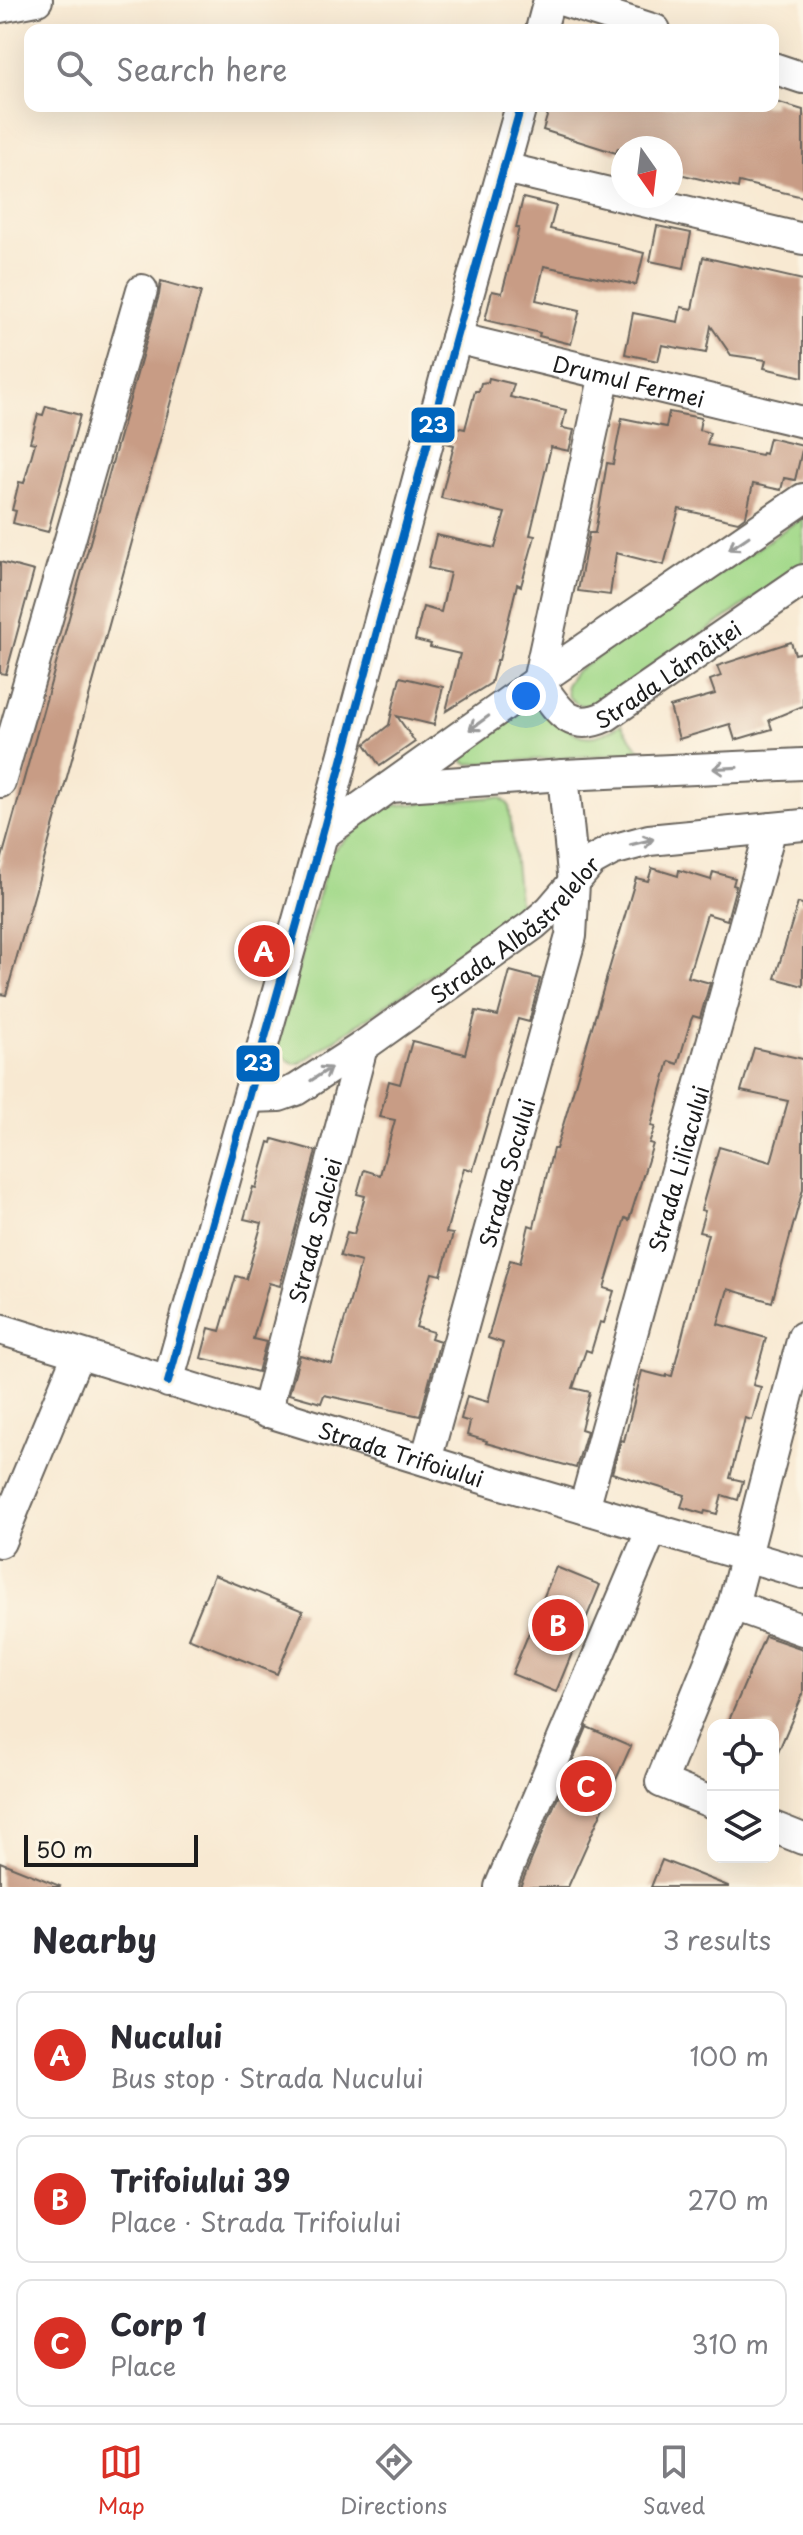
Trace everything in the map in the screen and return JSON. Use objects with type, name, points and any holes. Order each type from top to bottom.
[{"type":"street","points":[[0,7],[37,0]]},
{"type":"street","points":[[543,24],[549,0]]},
{"type":"street","points":[[561,0],[636,24]]},
{"type":"street","points":[[779,70],[803,78]]},
{"type":"street","points":[[168,1382],[322,835],[519,112]]},
{"type":"street","points":[[504,168],[803,239]]},
{"type":"street","points":[[0,782],[142,290]]},
{"type":"street","name":"Drumul Fermei","points":[[456,338],[803,422]]},
{"type":"street","points":[[538,681],[605,374]]},
{"type":"street","points":[[322,835],[538,681],[803,499]]},
{"type":"street","name":"Strada Lămâiței","points":[[538,681],[571,720],[578,723],[597,720],[803,580]]},
{"type":"street","points":[[390,787],[803,764]]},
{"type":"street","name":"Strada Socului","points":[[426,1460],[571,936],[574,883],[563,775]]},
{"type":"street","name":"Strada Albăstrelelor","points":[[249,1097],[279,1096],[296,1090],[362,1047],[533,925],[592,861],[612,850],[649,840],[803,825]]},
{"type":"street","name":"Strada Liliacului","points":[[584,1508],[771,828]]},
{"type":"street","name":"Strada Salciei","points":[[266,1412],[362,1047]]},
{"type":"street","name":"Strada Trifoiului","points":[[0,1329],[803,1573]]},
{"type":"street","points":[[707,1801],[661,1782],[733,1605],[803,1337]]},
{"type":"street","points":[[0,1542],[78,1354]]},
{"type":"street","points":[[500,1887],[652,1529]]},
{"type":"street","points":[[733,1605],[803,1630]]},
{"type":"street","points":[[779,1829],[803,1839]]},
{"type":"green space","points":[[803,517],[803,564],[603,703],[580,705],[568,696],[566,685],[575,672]]},
{"type":"green space","points":[[524,705],[549,713],[577,734],[603,734],[621,724],[642,753],[464,762],[462,753]]},
{"type":"green space","points":[[495,797],[509,805],[520,911],[516,917],[299,1064],[288,1060],[277,1044],[330,853],[380,809],[388,806]]},
{"type":"building","points":[[779,103],[803,110],[803,197],[739,182],[738,188],[683,175],[683,136],[611,136],[611,151],[543,130],[548,112],[779,112]]},
{"type":"building","points":[[523,198],[556,206],[550,229],[644,253],[636,285],[544,266],[536,300],[580,310],[571,344],[485,320],[492,291],[502,293],[519,228],[516,228]]},
{"type":"building","points":[[657,226],[691,233],[684,268],[650,261]]},
{"type":"building","points":[[703,257],[803,280],[803,377],[764,368],[766,360],[731,355],[711,326],[706,353],[662,345],[658,361],[625,354],[633,313],[678,322],[681,307],[692,309]]},
{"type":"building","points":[[161,281],[201,292],[6,995],[0,994],[0,865]]},
{"type":"building","points":[[489,378],[514,384],[510,397],[566,410],[562,428],[574,430],[569,451],[551,447],[530,535],[535,536],[521,586],[517,584],[491,683],[446,711],[460,654],[415,640],[423,607],[441,612],[450,573],[428,568],[436,535],[495,548],[505,513],[441,498],[454,445],[446,443],[451,426],[465,429],[475,391],[479,391],[481,383],[488,382]]},
{"type":"building","points":[[46,406],[80,415],[48,532],[13,523],[16,511],[12,510],[19,482],[24,483],[35,443],[30,442],[38,414],[43,415]]},
{"type":"building","points":[[669,412],[701,418],[699,430],[710,433],[707,445],[761,455],[765,454],[769,438],[803,446],[795,480],[784,478],[781,490],[753,484],[746,516],[738,522],[679,509],[664,565],[616,553],[610,595],[578,591],[589,533],[595,533],[607,463],[613,464],[622,418],[666,427]]},
{"type":"building","points":[[0,562],[34,571],[6,674],[0,673]]},
{"type":"building","points":[[791,642],[795,654],[803,652],[803,706],[769,720],[772,729],[735,740],[730,724],[679,739],[670,707],[715,694],[710,680],[721,676],[717,666]]},
{"type":"building","points":[[400,677],[443,687],[434,725],[397,716],[415,742],[380,766],[365,744],[389,725]]},
{"type":"building","points":[[652,868],[678,876],[679,870],[711,880],[713,872],[735,878],[733,885],[736,886],[727,920],[707,914],[688,977],[710,983],[700,1018],[693,1016],[691,1020],[678,1064],[669,1061],[651,1126],[655,1127],[649,1143],[653,1144],[629,1220],[625,1218],[604,1288],[614,1291],[604,1323],[600,1322],[591,1352],[586,1350],[573,1388],[590,1392],[581,1429],[587,1431],[576,1468],[467,1435],[470,1422],[461,1419],[467,1396],[488,1402],[503,1343],[488,1338],[510,1260],[520,1263],[529,1225],[534,1227],[553,1149],[556,1149],[636,878],[648,881]]},
{"type":"building","points":[[798,903],[803,904],[803,986],[775,978]]},
{"type":"building","points":[[510,971],[540,979],[529,1022],[518,1019],[473,1170],[464,1168],[446,1233],[453,1234],[441,1275],[432,1273],[416,1327],[433,1332],[431,1338],[440,1341],[420,1416],[324,1395],[321,1403],[289,1394],[300,1355],[332,1364],[361,1262],[340,1256],[347,1232],[354,1234],[365,1196],[357,1194],[364,1170],[380,1175],[395,1120],[380,1117],[389,1081],[400,1084],[412,1041],[465,1054],[476,1011],[498,1016]]},
{"type":"building","points":[[754,1048],[803,1059],[803,1189],[772,1302],[728,1289],[718,1324],[766,1338],[753,1385],[761,1387],[752,1420],[745,1418],[730,1478],[743,1481],[738,1500],[722,1495],[717,1514],[705,1511],[704,1514],[681,1507],[685,1495],[612,1473],[621,1440],[624,1441],[642,1371],[672,1376],[708,1234],[699,1232],[705,1211],[701,1210],[719,1147],[771,1162],[788,1101],[741,1091]]},
{"type":"building","points":[[273,1139],[316,1151],[280,1286],[269,1283],[253,1339],[266,1342],[258,1372],[201,1358],[209,1328],[220,1331],[236,1276],[246,1279],[262,1223],[244,1219],[269,1142],[272,1143]]},
{"type":"building","points":[[556,1567],[600,1585],[556,1692],[512,1674]]},
{"type":"building","points":[[214,1575],[303,1611],[277,1674],[188,1638]]},
{"type":"building","points":[[765,1636],[803,1649],[803,1694],[779,1750],[779,1719],[730,1719]]},
{"type":"building","points":[[587,1727],[631,1746],[568,1887],[520,1887]]},
{"type":"building","points":[[662,1860],[728,1886],[728,1887],[651,1887]]},
{"type":"building","points":[[0,1862],[60,1886],[0,1887]]},
{"type":"transit line","name":"23","points":[[168,1382],[322,835],[519,112]]},
{"type":"place","name":"Nucului","points":[[264,951]]},
{"type":"place","name":"Trifoiului 39","points":[[558,1625]]},
{"type":"place","name":"Corp 1","points":[[586,1786]]}]
